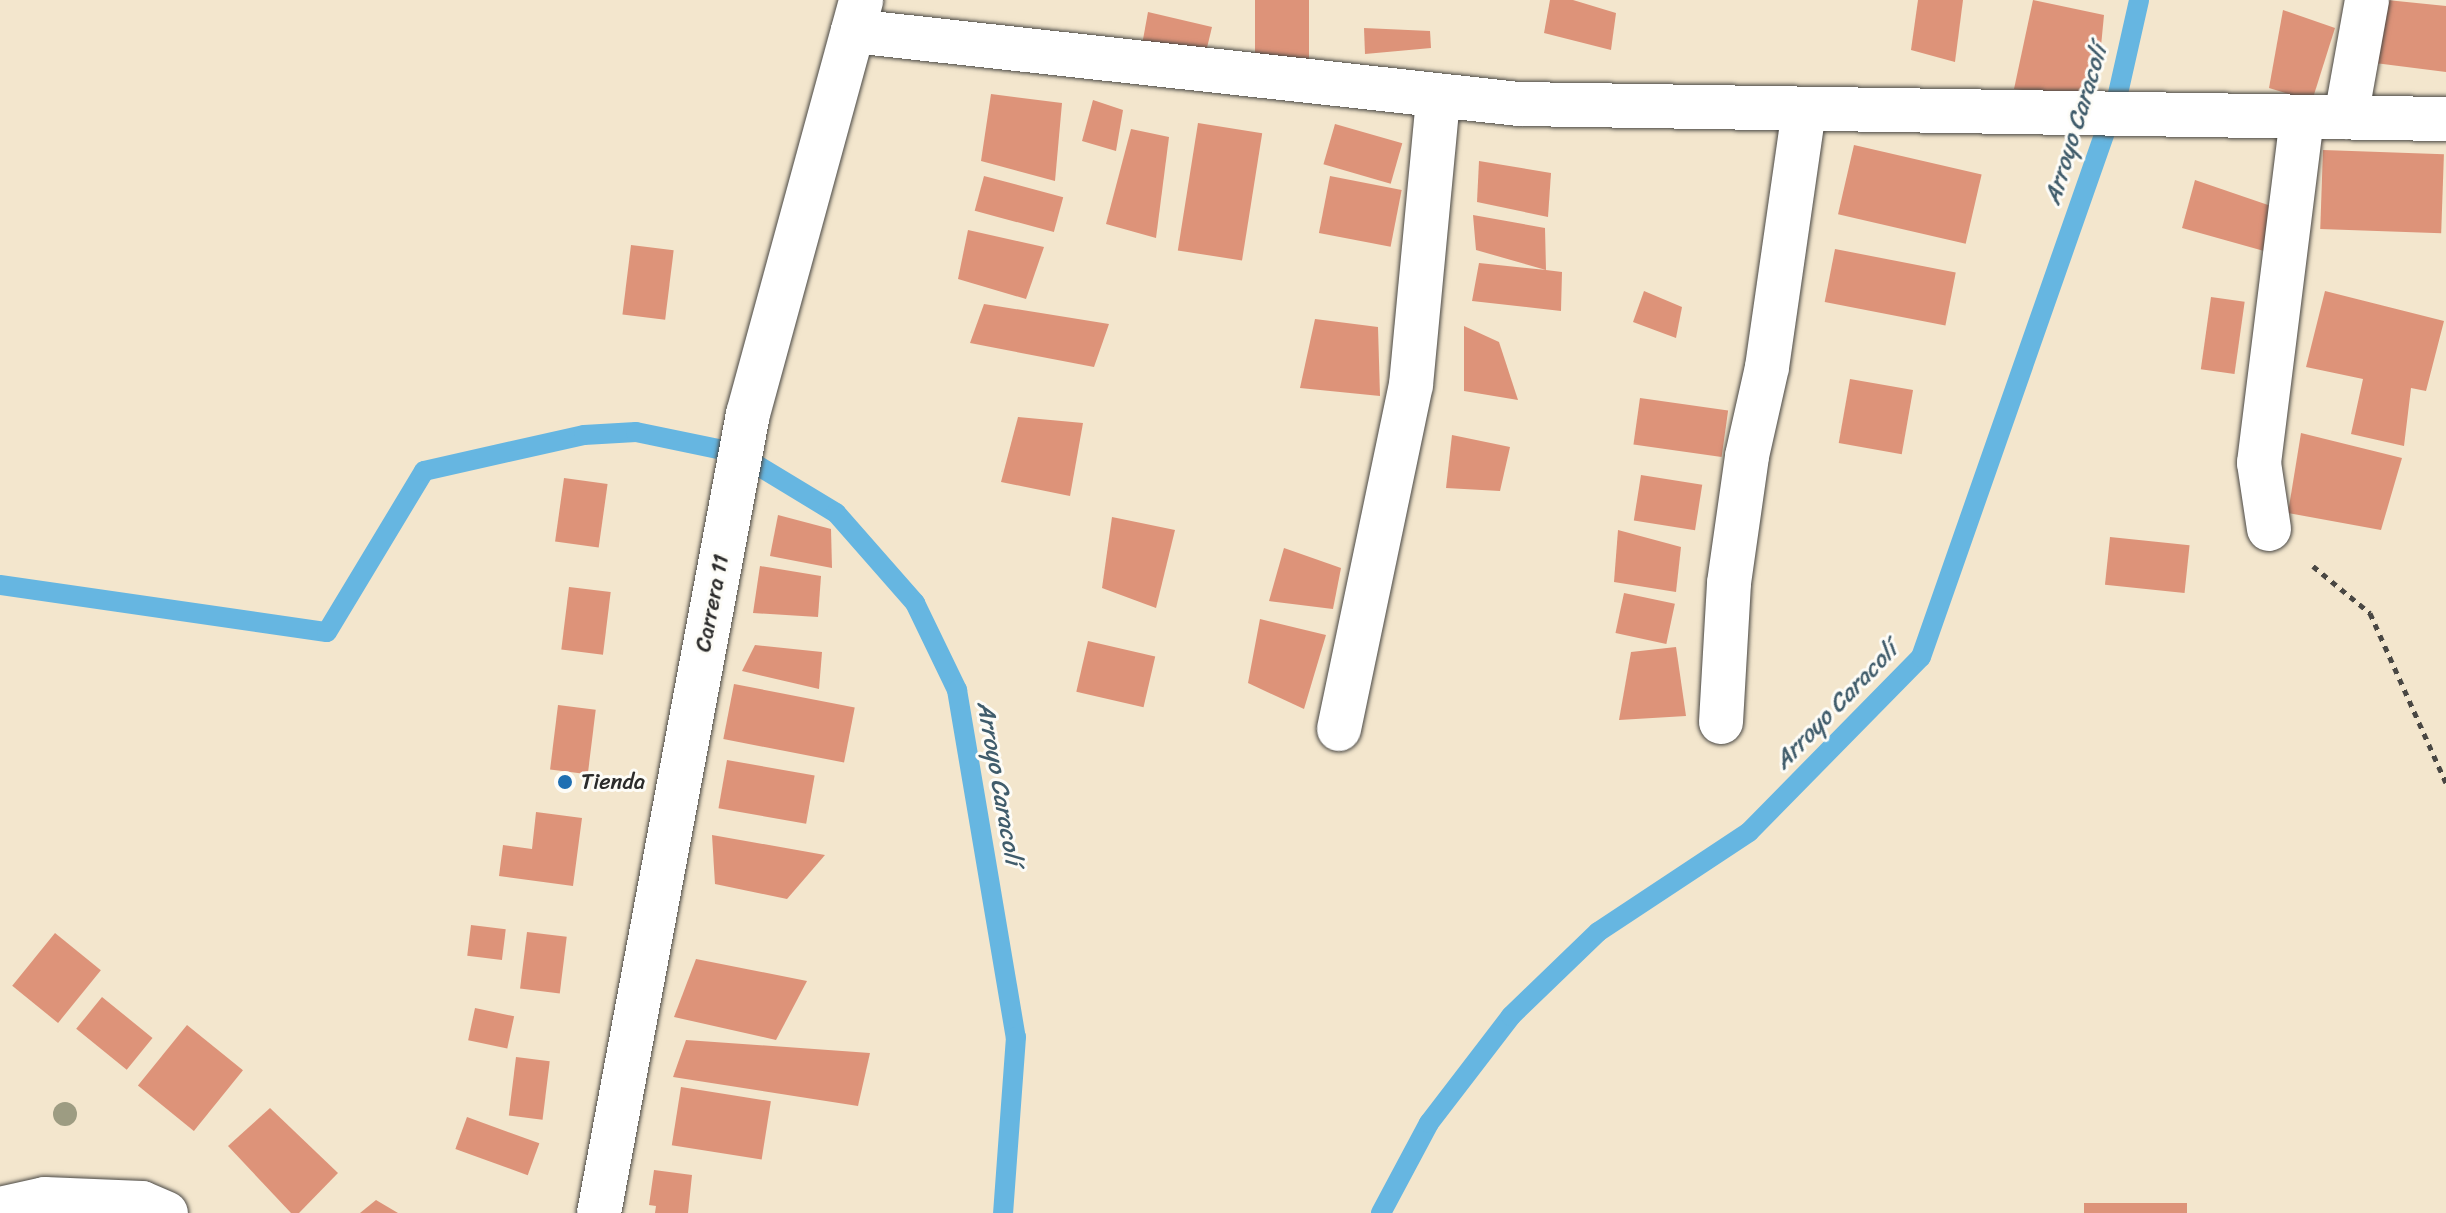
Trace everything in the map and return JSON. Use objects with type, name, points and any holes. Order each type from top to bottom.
[{"type":"street","points":[[2346,117],[2367,0]]},
{"type":"street","points":[[857,15],[1438,97],[1804,111],[2446,119]]},
{"type":"street","name":"Carrera 11","points":[[599,1213],[748,414],[857,15]]},
{"type":"street","points":[[1339,729],[1411,385],[1438,97]]},
{"type":"street","points":[[1721,722],[1729,583],[1747,456],[1767,367],[1804,111]]},
{"type":"street","points":[[2269,529],[2259,463],[2302,119]]},
{"type":"street","points":[[0,1209],[45,1199],[142,1203],[166,1213]]},
{"type":"path","points":[[2269,529],[2370,613],[2446,783]]},
{"type":"building","points":[[1255,0],[1309,0],[1309,59],[1255,59]]},
{"type":"building","points":[[1550,0],[1573,0],[1616,13],[1611,50],[1544,33]]},
{"type":"building","points":[[1918,0],[1963,0],[1955,62],[1911,50]]},
{"type":"building","points":[[2033,0],[2104,15],[2096,98],[2014,89]]},
{"type":"building","points":[[2387,0],[2446,6],[2446,72],[2375,63]]},
{"type":"building","points":[[2283,10],[2335,28],[2312,101],[2269,88]]},
{"type":"building","points":[[1148,12],[1212,27],[1204,60],[1140,56]]},
{"type":"building","points":[[1364,28],[1430,31],[1431,48],[1365,54]]},
{"type":"building","points":[[991,94],[1062,103],[1055,181],[981,161]]},
{"type":"building","points":[[1093,100],[1123,110],[1116,151],[1082,141]]},
{"type":"building","points":[[1198,123],[1262,133],[1242,261],[1178,250]]},
{"type":"building","points":[[1335,124],[1402,143],[1391,184],[1323,164]]},
{"type":"building","points":[[1131,129],[1169,137],[1156,238],[1106,224]]},
{"type":"building","points":[[1854,145],[1982,174],[1966,244],[1838,214]]},
{"type":"building","points":[[2323,150],[2444,154],[2441,233],[2320,229]]},
{"type":"building","points":[[1479,161],[1551,173],[1548,217],[1477,202]]},
{"type":"building","points":[[984,176],[1063,197],[1054,232],[975,211]]},
{"type":"building","points":[[1330,176],[1402,190],[1391,247],[1319,233]]},
{"type":"building","points":[[2195,180],[2271,206],[2264,251],[2182,228]]},
{"type":"building","points":[[1473,215],[1545,228],[1546,270],[1476,250]]},
{"type":"building","points":[[968,230],[1044,247],[1026,299],[958,279]]},
{"type":"building","points":[[631,245],[674,250],[665,320],[622,314]]},
{"type":"building","points":[[1835,249],[1956,272],[1945,325],[1825,302]]},
{"type":"building","points":[[1479,263],[1562,272],[1561,311],[1472,301]]},
{"type":"building","points":[[1644,291],[1682,307],[1676,338],[1633,322]]},
{"type":"building","points":[[2325,291],[2444,321],[2426,391],[2411,388],[2404,446],[2351,434],[2363,379],[2306,367]]},
{"type":"building","points":[[2211,297],[2245,302],[2235,374],[2201,369]]},
{"type":"building","points":[[984,304],[1109,324],[1094,367],[970,343]]},
{"type":"building","points":[[1315,319],[1378,327],[1380,396],[1300,388]]},
{"type":"building","points":[[1464,326],[1499,342],[1518,400],[1464,391]]},
{"type":"building","points":[[1850,379],[1913,390],[1902,454],[1839,443]]},
{"type":"building","points":[[1640,398],[1728,410],[1722,457],[1633,445]]},
{"type":"building","points":[[1018,417],[1083,423],[1070,496],[1001,482]]},
{"type":"building","points":[[2301,433],[2402,458],[2381,530],[2288,513]]},
{"type":"building","points":[[1452,435],[1510,447],[1500,491],[1446,488]]},
{"type":"building","points":[[1641,475],[1702,485],[1695,530],[1634,520]]},
{"type":"building","points":[[564,478],[608,484],[599,548],[555,541]]},
{"type":"building","points":[[778,515],[831,529],[832,568],[770,556]]},
{"type":"building","points":[[1112,517],[1175,530],[1156,608],[1102,588]]},
{"type":"building","points":[[1618,530],[1681,547],[1676,592],[1614,582]]},
{"type":"building","points":[[2110,537],[2190,545],[2185,593],[2105,585]]},
{"type":"building","points":[[1284,548],[1341,568],[1333,609],[1269,601]]},
{"type":"building","points":[[760,566],[821,576],[818,617],[753,613]]},
{"type":"building","points":[[569,587],[611,592],[603,655],[561,650]]},
{"type":"building","points":[[1624,593],[1675,604],[1666,644],[1615,633]]},
{"type":"building","points":[[1260,619],[1326,635],[1304,709],[1248,683]]},
{"type":"building","points":[[1088,641],[1155,657],[1144,707],[1076,692]]},
{"type":"building","points":[[755,645],[822,652],[819,689],[742,671]]},
{"type":"building","points":[[1676,647],[1686,716],[1619,720],[1631,652]]},
{"type":"building","points":[[734,684],[855,707],[844,762],[723,739]]},
{"type":"building","points":[[558,705],[596,710],[588,774],[550,770]]},
{"type":"building","points":[[727,760],[815,775],[806,824],[718,808]]},
{"type":"building","points":[[536,812],[582,818],[573,886],[499,876],[503,845],[532,849]]},
{"type":"building","points":[[712,835],[825,855],[787,899],[715,884]]},
{"type":"building","points":[[471,925],[506,929],[502,960],[467,956]]},
{"type":"building","points":[[527,932],[567,937],[560,993],[520,989]]},
{"type":"building","points":[[55,933],[101,970],[58,1023],[12,986]]},
{"type":"building","points":[[696,959],[807,981],[776,1040],[674,1017]]},
{"type":"building","points":[[102,997],[153,1038],[127,1070],[76,1029]]},
{"type":"building","points":[[475,1008],[514,1016],[507,1049],[468,1040]]},
{"type":"building","points":[[187,1025],[243,1070],[194,1131],[138,1086]]},
{"type":"building","points":[[686,1040],[870,1053],[858,1106],[673,1077]]},
{"type":"building","points":[[516,1057],[550,1061],[543,1120],[509,1116]]},
{"type":"building","points":[[681,1087],[771,1101],[762,1160],[672,1145]]},
{"type":"building","points":[[270,1108],[338,1173],[299,1213],[291,1213],[228,1146]]},
{"type":"building","points":[[467,1117],[539,1143],[528,1175],[455,1149]]},
{"type":"building","points":[[654,1170],[692,1175],[688,1213],[655,1213],[656,1206],[649,1205]]},
{"type":"building","points":[[376,1200],[398,1213],[360,1213]]},
{"type":"building","points":[[2084,1203],[2187,1203],[2187,1213],[2084,1213]]},
{"type":"waterway","name":"Arroyo Caracolí","points":[[1381,1213],[1429,1123],[1511,1016],[1598,932],[1749,832],[1921,657],[2117,98],[2139,0]]},
{"type":"waterway","name":"Arroyo Caracolí","points":[[0,585],[327,632],[424,471],[584,435],[636,432],[737,453],[836,513],[915,603],[957,690],[1016,1037],[1003,1213]]},
{"type":"place","name":"Tienda","points":[[565,782]]}]
